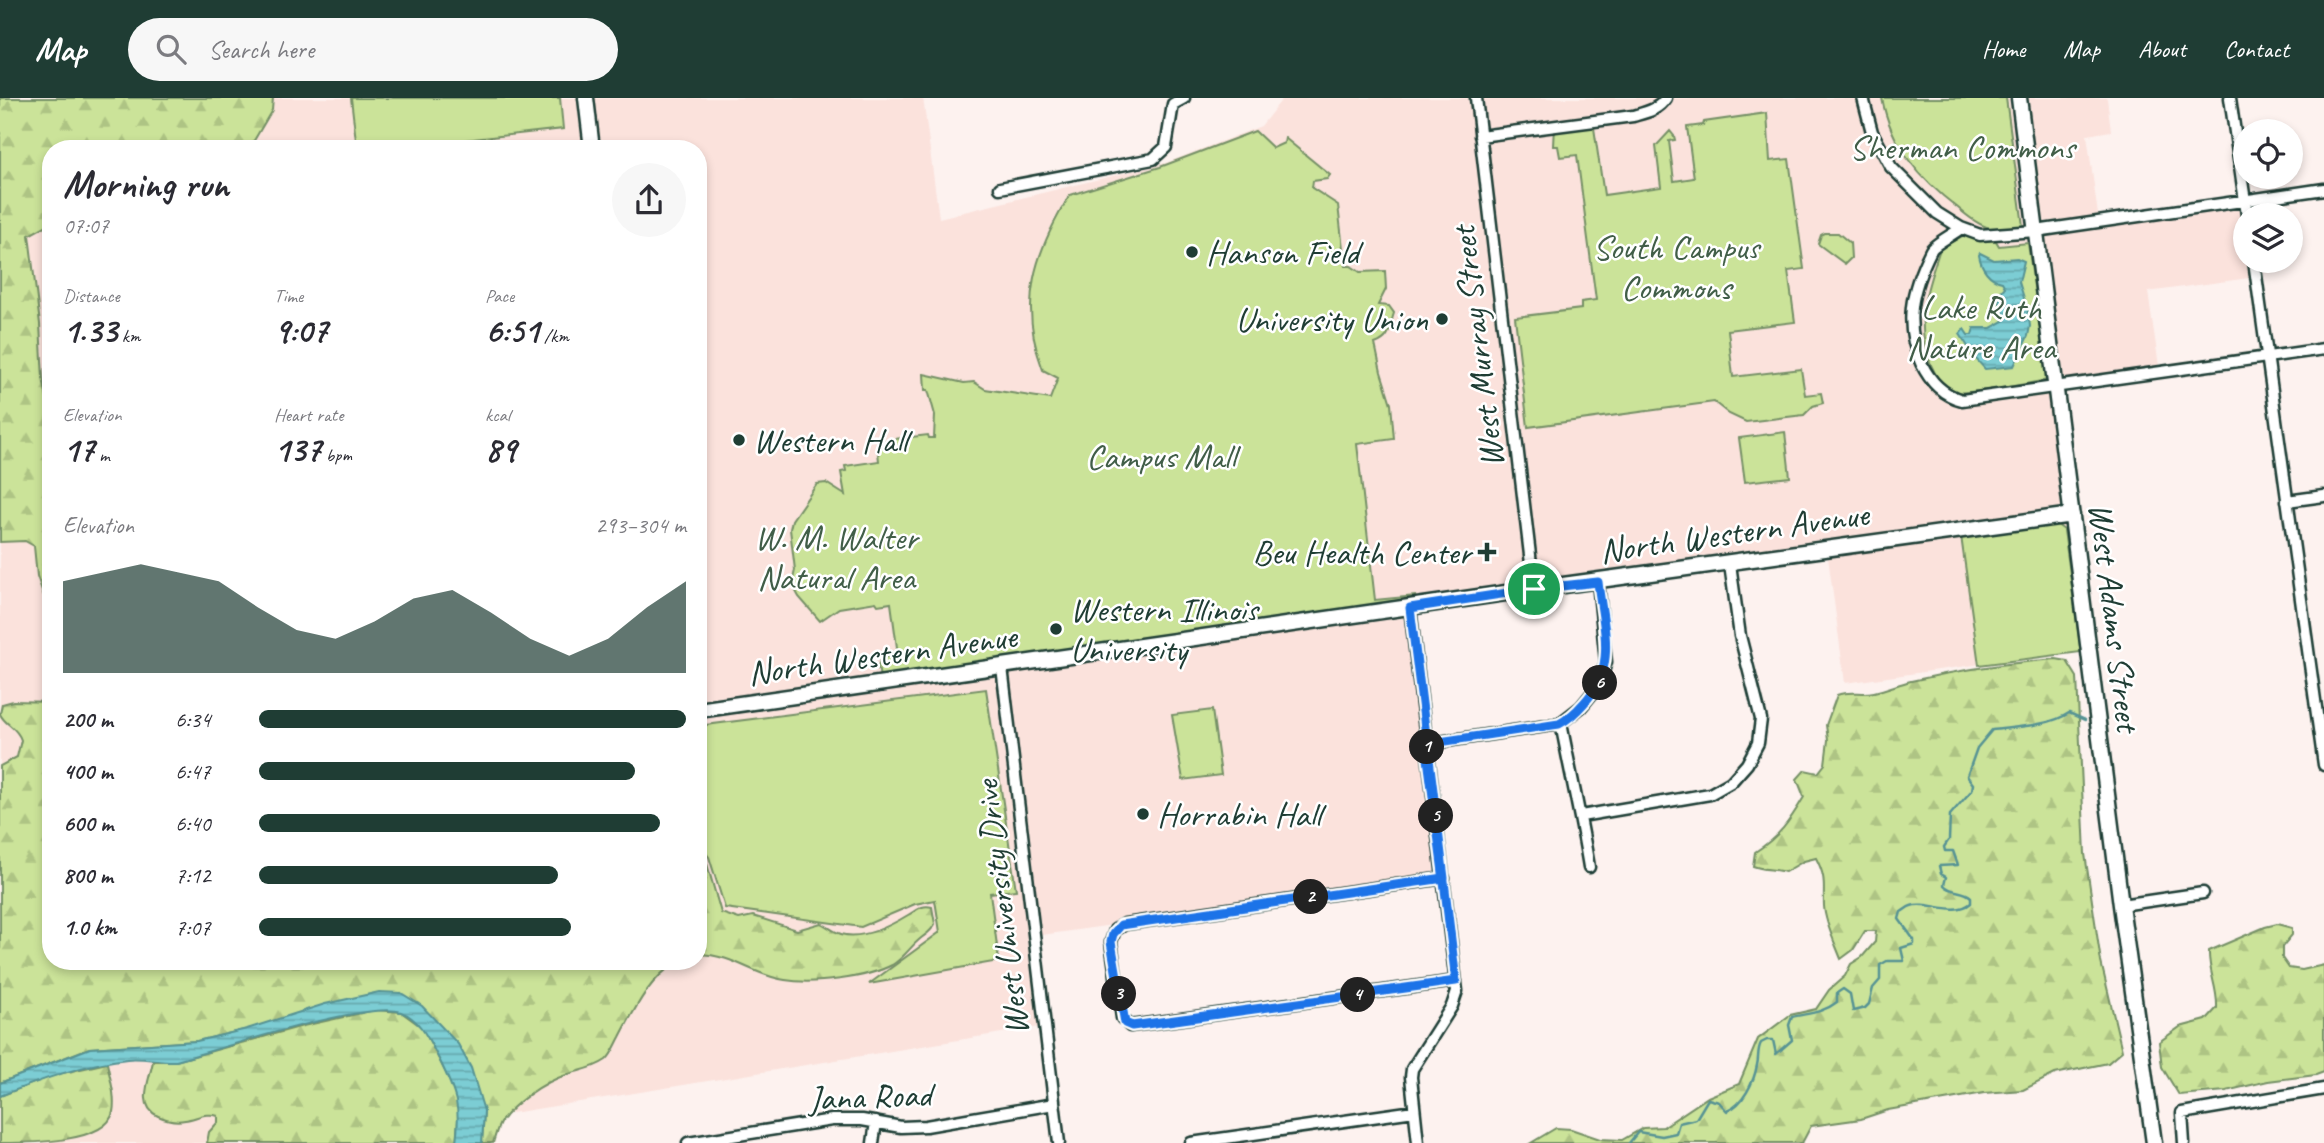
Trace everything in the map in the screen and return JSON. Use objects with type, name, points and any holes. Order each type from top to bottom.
[{"type":"street","points":[[586,98],[591,140]]},
{"type":"street","points":[[1000,188],[1153,159],[1166,147],[1173,104],[1184,98]]},
{"type":"street","name":"West Murray Street","points":[[1476,98],[1534,589]]},
{"type":"street","points":[[1480,136],[1633,116],[1654,110],[1666,98]]},
{"type":"street","points":[[1863,98],[1872,132],[1891,167],[1937,213],[1961,228],[1986,236],[2324,189]]},
{"type":"street","name":"West Adams Street","points":[[2019,98],[2121,905],[2154,1143]]},
{"type":"street","points":[[2230,98],[2245,201]]},
{"type":"street","points":[[1961,228],[1932,247],[1912,303],[1912,327],[1916,348],[1928,374],[1941,390],[1962,400],[2324,349]]},
{"type":"street","points":[[2256,273],[2323,742],[2324,765]]},
{"type":"street","points":[[2287,501],[2324,496]]},
{"type":"street","name":"North Western Avenue","points":[[707,709],[1534,589],[2072,515]]},
{"type":"street","points":[[1581,816],[1710,794],[1731,782],[1747,764],[1758,743],[1761,719],[1740,636],[1730,564]]},
{"type":"street","points":[[1426,744],[1561,723],[1570,717],[1599,685],[1605,670],[1606,652],[1598,582]]},
{"type":"street","points":[[1410,608],[1456,981],[1455,1001],[1412,1069],[1418,1143]]},
{"type":"street","name":"West University Drive","points":[[1002,667],[1059,1143]]},
{"type":"street","points":[[1561,723],[1572,786],[1581,816],[1588,867]]},
{"type":"street","points":[[1444,878],[1121,925],[1113,934],[1111,942],[1122,1018],[1132,1026],[1456,981]]},
{"type":"street","points":[[2121,905],[2203,893]]},
{"type":"street","points":[[2184,1143],[2182,1113],[2324,1089]]},
{"type":"street","name":"Jana Road","points":[[688,1143],[732,1140],[832,1120],[926,1126],[1054,1104]]},
{"type":"street","points":[[1191,1143],[1414,1111]]},
{"type":"street","points":[[873,1143],[876,1122]]},
{"type":"shaded area","name":"Western Illinois University","points":[[0,98],[923,98],[939,218],[1166,163],[1261,126],[1283,98],[2107,98],[2111,131],[2087,135],[2099,222],[2245,201],[2233,203],[2233,273],[2256,273],[2256,277],[2148,292],[2160,373],[2057,388],[2089,649],[1845,683],[1827,550],[1411,608],[1444,878],[1035,936],[1045,1026],[469,1120],[459,1143],[0,1143]]},
{"type":"green space","points":[[0,98],[273,98],[272,110],[254,140],[42,140],[42,228],[29,235],[42,360],[42,590],[37,576],[34,546],[25,541],[0,542]]},
{"type":"green space","points":[[351,98],[560,98],[563,129],[465,140],[356,140]]},
{"type":"green space","name":"Sherman Commons","points":[[1882,98],[2006,98],[2023,226],[1998,229],[1981,225],[1931,185],[1900,147],[1886,116]]},
{"type":"green space","name":"South Campus Commons","points":[[1767,113],[1770,161],[1789,159],[1804,269],[1788,271],[1795,322],[1728,330],[1733,377],[1801,369],[1805,395],[1821,393],[1823,403],[1813,406],[1804,415],[1746,422],[1729,414],[1714,402],[1528,427],[1515,317],[1581,309],[1581,302],[1596,300],[1577,155],[1560,157],[1558,146],[1553,146],[1554,126],[1593,121],[1604,195],[1661,187],[1656,146],[1670,131],[1675,140],[1669,141],[1674,181],[1694,178],[1687,127]]},
{"type":"green space","points":[[1255,131],[1273,148],[1284,143],[1285,138],[1330,175],[1327,179],[1313,181],[1312,188],[1338,205],[1345,266],[1351,266],[1360,272],[1385,271],[1386,289],[1378,305],[1389,306],[1394,313],[1387,335],[1375,344],[1391,404],[1394,439],[1357,444],[1375,600],[1415,596],[1416,607],[881,684],[878,666],[881,658],[898,655],[891,603],[878,605],[876,602],[839,608],[820,621],[799,597],[792,584],[795,570],[790,529],[792,520],[817,484],[826,483],[845,495],[841,472],[846,471],[845,466],[879,461],[877,444],[886,443],[886,440],[928,435],[929,438],[934,438],[935,415],[928,390],[925,390],[924,374],[964,383],[974,382],[985,389],[1050,399],[1058,378],[1043,370],[1032,323],[1031,301],[1039,258],[1057,216],[1070,195],[1160,167]]},
{"type":"green space","points":[[1838,233],[1850,243],[1851,258],[1845,264],[1818,244],[1821,235]]},
{"type":"green space","name":"Lake Ruth Nature Area","points":[[1964,235],[1996,241],[1999,246],[2028,243],[2047,380],[1997,389],[1957,392],[1947,389],[1936,376],[1923,334],[1924,306],[1940,249]]},
{"type":"green space","points":[[1785,432],[1790,477],[1745,482],[1739,438]]},
{"type":"green space","points":[[2056,524],[2064,530],[2081,652],[1979,665],[1961,536]]},
{"type":"green space","points":[[2056,659],[2067,661],[2077,677],[2085,854],[2101,962],[2122,1051],[2108,1063],[2055,1074],[2023,1090],[1984,1093],[1888,1110],[1861,1119],[1811,1126],[1802,1143],[1531,1143],[1556,1128],[1571,1129],[1600,1139],[1622,1140],[1643,1128],[1663,1127],[1708,1097],[1739,1084],[1758,1039],[1790,1015],[1816,1009],[1829,990],[1845,976],[1851,964],[1862,957],[1875,942],[1876,931],[1865,931],[1853,950],[1841,959],[1826,919],[1823,877],[1816,858],[1804,861],[1785,872],[1753,866],[1755,852],[1783,828],[1804,797],[1797,779],[1805,770],[1818,773],[1825,764],[1828,740],[1826,725],[1837,695],[1874,692],[1965,670]]},
{"type":"green space","points":[[986,689],[1016,890],[990,893],[999,961],[869,984],[940,932],[935,900],[915,904],[861,927],[725,908],[707,855],[707,725]]},
{"type":"green space","points":[[13,701],[42,702],[42,970],[667,970],[644,994],[606,1060],[557,1078],[530,1094],[506,1115],[493,1143],[482,1143],[484,1111],[401,993],[197,1041],[89,1048],[0,1083],[0,766],[17,757],[21,740],[0,714],[2,704]]},
{"type":"green space","points":[[1212,710],[1221,775],[1183,780],[1172,715]]},
{"type":"green space","points":[[707,864],[721,913],[739,919],[753,916],[797,930],[821,923],[841,934],[858,935],[884,927],[925,906],[932,907],[935,924],[930,931],[892,965],[869,974],[810,982],[785,980],[707,955]]},
{"type":"green space","points":[[2277,924],[2292,928],[2292,935],[2282,947],[2282,958],[2289,968],[2302,970],[2324,965],[2324,1072],[2226,1091],[2179,1095],[2162,1067],[2159,1042],[2180,1027],[2206,1020],[2217,1008],[2209,951]]},
{"type":"green space","points":[[375,1010],[401,1012],[423,1028],[451,1083],[459,1108],[456,1143],[207,1143],[209,1132],[218,1122],[218,1116],[171,1120],[151,1112],[148,1106],[146,1092],[153,1061],[176,1061],[303,1026]]},
{"type":"green space","points":[[107,1063],[114,1100],[113,1112],[108,1122],[97,1130],[65,1139],[0,1143],[0,1096],[54,1075]]},
{"type":"water","points":[[1980,253],[1994,260],[2017,258],[2024,261],[2019,282],[2030,326],[2014,366],[1985,369],[1960,334],[1964,329],[1968,335],[1972,335],[1974,328],[1991,328],[2004,321],[1998,295],[2005,287],[1986,272],[1980,260]]},
{"type":"water","points":[[379,992],[401,993],[422,1006],[458,1044],[471,1068],[484,1111],[482,1143],[456,1143],[456,1101],[429,1040],[415,1020],[401,1012],[384,1010],[326,1019],[176,1061],[111,1061],[78,1069],[0,1096],[0,1083],[90,1048],[197,1041],[247,1029],[325,1004]]},
{"type":"waterway","points":[[1949,840],[1950,815],[1972,790],[1973,784],[1967,776],[1977,748],[1992,730],[2042,723],[2069,713],[2085,720]]},
{"type":"waterway","points":[[1629,1143],[1638,1132],[1662,1136],[1676,1133],[1679,1123],[1696,1119],[1708,1099],[1719,1102],[1727,1111],[1733,1108],[1743,1098],[1756,1072],[1761,1043],[1773,1040],[1776,1054],[1792,1040],[1789,1025],[1792,1017],[1832,1006],[1837,1002],[1837,993],[1843,989],[1850,994],[1853,1011],[1865,1008],[1869,1004],[1873,988],[1880,980],[1880,965],[1887,961],[1904,961],[1901,948],[1914,944],[1899,919],[1901,912],[1910,906],[1957,909],[1971,903],[1971,897],[1944,885],[1946,877],[1941,874],[1939,866],[1958,865],[1953,851],[1945,851],[1944,847],[1948,841]]},
{"type":"place","name":"Hanson Field","points":[[1192,252]]},
{"type":"place","name":"University Union","points":[[1442,319]]},
{"type":"place","name":"Western Hall","points":[[739,440]]},
{"type":"place","name":"Beu Health Center","points":[[1487,552]]},
{"type":"place","name":"Western Illinois University","points":[[1056,629]]},
{"type":"place","name":"Horrabin Hall","points":[[1143,814]]},
{"type":"route","points":[[1534,589],[1410,608],[1426,744],[1444,878],[1121,925],[1115,930],[1111,942],[1122,1018],[1127,1025],[1456,981],[1444,878],[1435,811],[1426,744],[1559,724],[1581,707],[1599,685],[1605,670],[1606,652],[1598,582],[1534,589]]},
{"type":"park label","name":"Campus Mall","points":[[1161,456]]},
{"type":"park label","name":"W. M. Walter Natural Area","points":[[836,557]]}]
